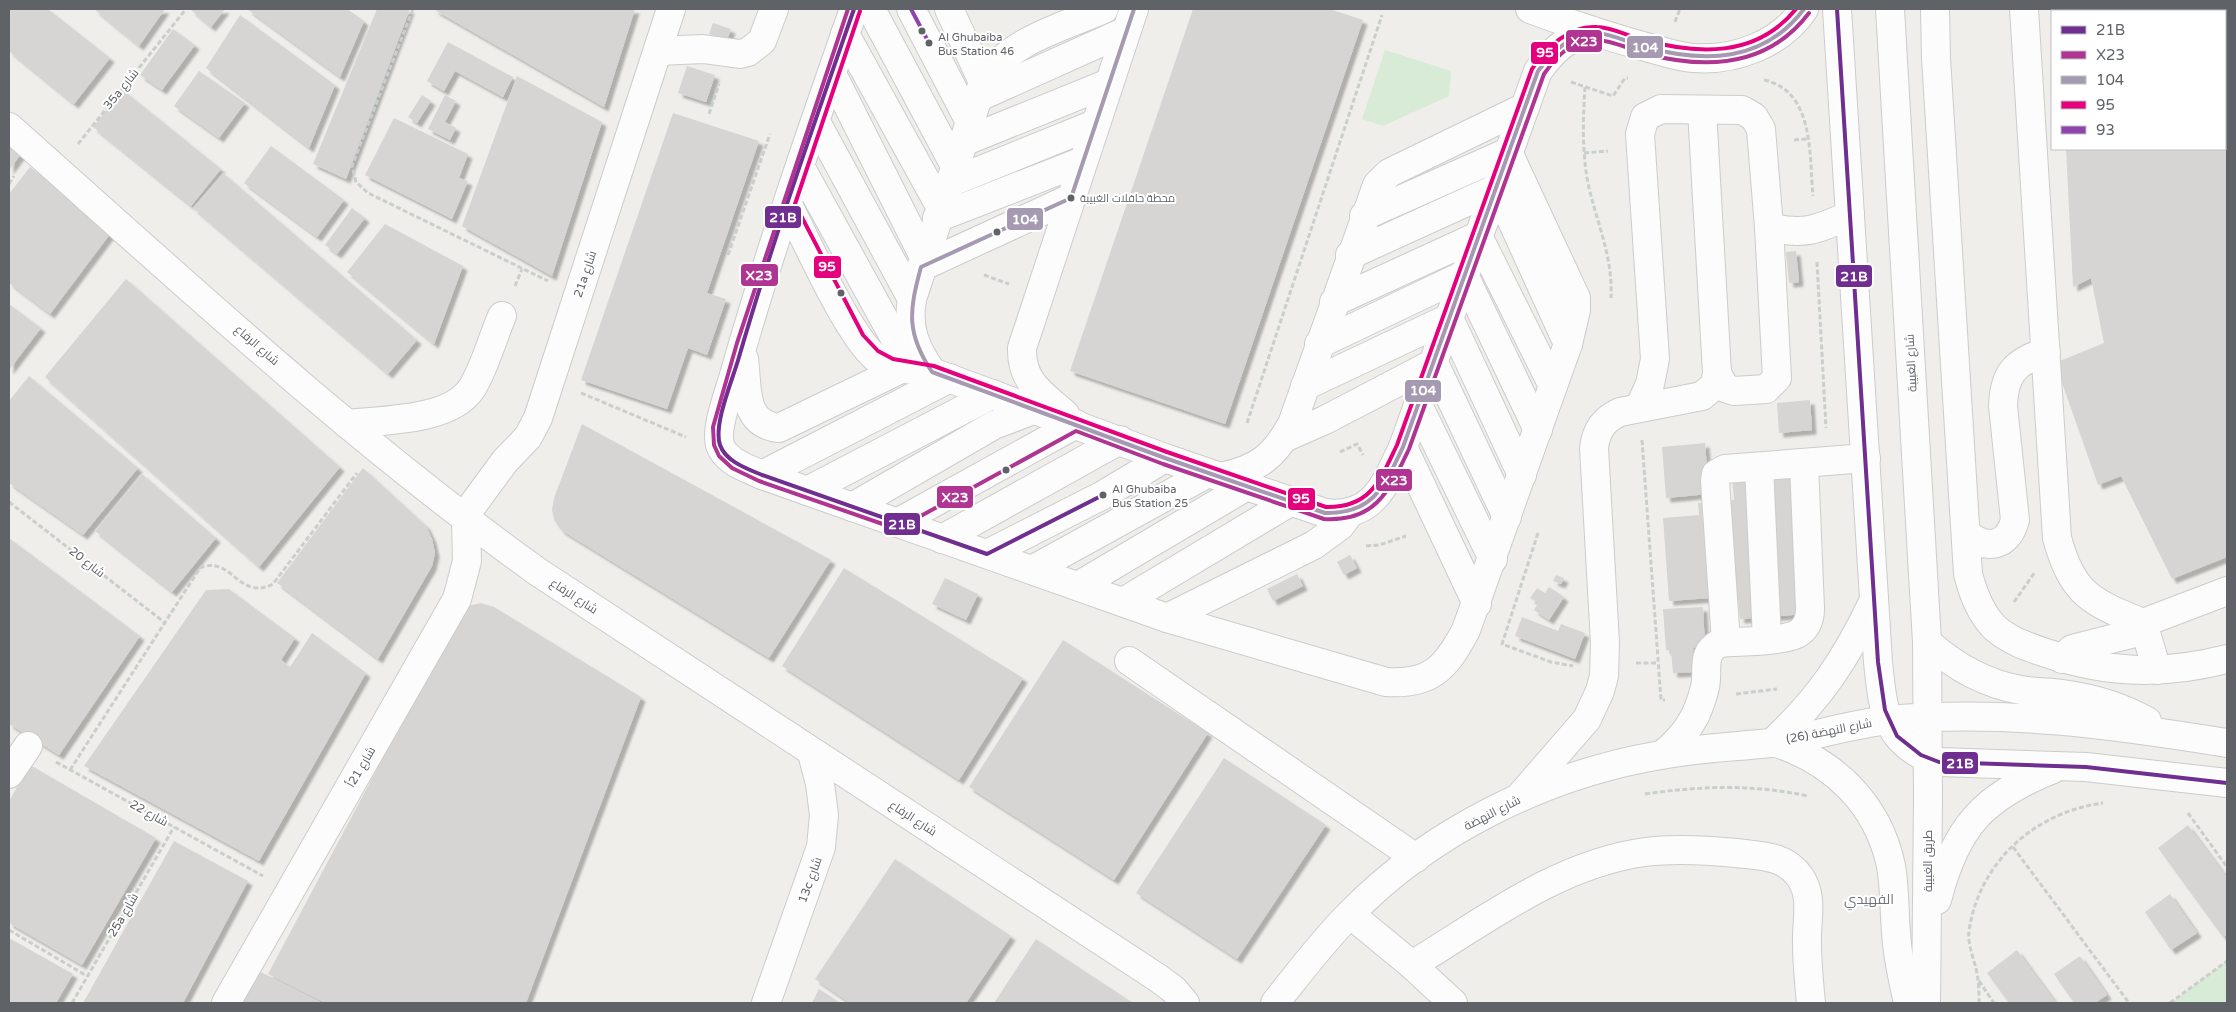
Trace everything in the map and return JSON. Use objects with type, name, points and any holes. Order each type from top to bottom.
[{"type":"street","name":"21a شارع","points":[[466,521],[469,510],[479,494],[505,461],[522,444],[538,418],[671,9]]},
{"type":"street","points":[[658,51],[703,50],[740,54],[748,52],[762,41],[774,9]]},
{"type":"street","points":[[854,9],[743,345],[719,429],[720,445],[724,452],[736,463],[762,475],[1167,618],[1386,682],[1401,683],[1416,680],[1442,667],[1453,655],[1477,604],[1568,344],[1576,310],[1575,292],[1508,152]]},
{"type":"street","points":[[871,9],[960,152]]},
{"type":"street","points":[[911,9],[960,152]]},
{"type":"street","points":[[949,9],[960,152]]},
{"type":"street","points":[[926,372],[910,328],[912,299],[960,152],[999,61],[1013,49],[1104,9]]},
{"type":"street","points":[[1530,9],[1597,33],[1693,58],[1723,58],[1752,50],[1778,36],[1804,9]]},
{"type":"street","points":[[1837,9],[1874,600],[1881,694],[1888,720],[2024,718],[2073,721],[2227,743]]},
{"type":"street","name":"شارع الغبيبة","points":[[1890,9],[1927,642],[1927,718]]},
{"type":"street","points":[[1935,9],[1968,574],[1972,591],[1991,622],[2011,639],[2062,659],[2113,670],[2157,670],[2198,666],[2227,659]]},
{"type":"street","points":[[2024,9],[2057,538],[2069,573],[2080,590],[2095,602],[2143,623],[2157,670]]},
{"type":"street","points":[[960,152],[1130,20]]},
{"type":"street","points":[[1076,424],[1029,380],[1022,359],[1022,348],[1130,20]]},
{"type":"street","points":[[788,205],[858,338],[880,361],[926,372],[993,394],[1165,458],[1325,514],[1349,514],[1361,509],[1382,491],[1403,448],[1538,71],[1554,50],[1566,41],[1581,35],[1597,33]]},
{"type":"street","points":[[845,34],[960,152],[1083,161]]},
{"type":"street","points":[[832,74],[923,262]]},
{"type":"street","points":[[960,152],[1109,83]]},
{"type":"street","points":[[1032,570],[1214,475],[1247,471],[1271,455],[1284,438],[1305,386],[1376,185],[1389,173],[1525,107]]},
{"type":"street","points":[[1639,408],[1650,384],[1655,359],[1640,149],[1641,125],[1646,117],[1661,109],[1742,110],[1754,117],[1758,123],[1763,142],[1777,378],[1766,389],[1734,391],[1725,388],[1717,372]]},
{"type":"street","points":[[1518,799],[1578,731],[1587,718],[1600,691],[1606,664],[1595,438],[1598,430],[1612,416],[1707,393],[1715,385],[1717,372],[1702,110]]},
{"type":"street","points":[[816,122],[912,299]]},
{"type":"street","points":[[960,152],[1095,124]]},
{"type":"street","name":"شارع الرفاع","points":[[9,128],[347,424],[466,521],[538,572],[812,753],[1158,978],[1174,990],[1185,1003]]},
{"type":"street","points":[[1364,216],[1508,152]]},
{"type":"street","points":[[801,168],[894,337],[926,372]]},
{"type":"street","points":[[1350,255],[1497,188]]},
{"type":"street","points":[[1497,188],[1568,344]]},
{"type":"street","points":[[923,262],[1071,198]]},
{"type":"street","points":[[1769,227],[1790,232],[1803,232],[1816,230],[1850,215]]},
{"type":"street","points":[[1334,302],[1478,236]]},
{"type":"street","points":[[1478,236],[1553,386]]},
{"type":"street","points":[[1320,344],[1464,275]]},
{"type":"street","points":[[1464,275],[1538,430]]},
{"type":"street","points":[[347,424],[430,414],[454,406],[472,387],[502,316]]},
{"type":"street","points":[[1305,386],[1449,318]]},
{"type":"street","points":[[1449,318],[1522,475]]},
{"type":"street","points":[[743,345],[752,413],[758,422],[768,427],[779,428],[926,372]]},
{"type":"street","points":[[1966,533],[1974,540],[1984,544],[1995,544],[2005,538],[2012,530],[2015,520],[2003,391],[2008,377],[2017,365],[2029,357],[2046,352]]},
{"type":"street","points":[[1284,438],[1325,420],[1434,363]]},
{"type":"street","points":[[1434,363],[1507,517]]},
{"type":"street","points":[[762,475],[926,372]]},
{"type":"street","points":[[807,491],[993,394]]},
{"type":"street","points":[[1418,405],[1493,559]]},
{"type":"street","points":[[852,506],[994,426],[1036,409]]},
{"type":"street","points":[[897,523],[1076,424]]},
{"type":"street","points":[[942,539],[1120,440]]},
{"type":"street","points":[[1403,448],[1477,604]]},
{"type":"street","points":[[987,554],[1103,495],[1165,458]]},
{"type":"street","points":[[1726,642],[1715,477],[1722,470],[1866,458]]},
{"type":"street","points":[[1663,754],[1676,744],[1695,716],[1706,685],[1706,663],[1709,650],[1720,642],[1792,637],[1800,633],[1810,618],[1804,464]]},
{"type":"street","points":[[1759,467],[1767,639]]},
{"type":"street","points":[[1078,586],[1247,486]]},
{"type":"street","points":[[1123,602],[1290,502]]},
{"type":"street","points":[[1167,618],[1314,545],[1340,526],[1349,514]]},
{"type":"street","name":"شارع 21أ","points":[[226,1003],[457,599],[467,561],[466,521]]},
{"type":"street","points":[[2062,659],[2072,648],[2131,634],[2143,623],[2227,590]]},
{"type":"street","points":[[1874,600],[1860,630],[1824,689],[1799,718],[1773,742],[1813,758],[1832,771],[1864,804],[1876,824],[1891,868],[1896,934],[1908,1003]]},
{"type":"street","points":[[1927,642],[1951,662],[1983,679],[2022,690],[2064,694],[2092,700],[2119,708],[2170,734]]},
{"type":"street","points":[[1129,661],[1416,858]]},
{"type":"street","points":[[2198,666],[2211,674],[2227,678]]},
{"type":"street","name":"طريق الغبيبة","points":[[1926,1003],[1927,718]]},
{"type":"street","name":"شارع النهضة (26)","points":[[1773,742],[1888,720],[1904,743],[1928,759],[1950,764],[2061,765],[2148,772],[2227,783]]},
{"type":"street","name":"شارع النهضة","points":[[1276,1003],[1350,914],[1416,858],[1458,830],[1518,799],[1589,772],[1663,754],[1773,742]]},
{"type":"street","points":[[9,774],[28,746]]},
{"type":"street","name":"13c شارع","points":[[766,1003],[821,847],[824,816],[820,784],[812,753]]},
{"type":"street","points":[[1927,935],[1949,859],[1973,820],[1997,797],[2014,786],[2061,765]]},
{"type":"street","points":[[1412,965],[1552,881],[1583,868],[1646,852],[1677,850],[1746,854],[1773,857],[1784,861],[1801,877],[1806,888],[1809,899],[1807,944],[1811,1003]]},
{"type":"street","points":[[1350,914],[1412,965],[1453,1003]]},
{"type":"path","name":"35a شارع","points":[[57,170],[186,9]]},
{"type":"path","points":[[413,9],[352,166],[356,182],[368,193],[549,282]]},
{"type":"path","points":[[1247,423],[1382,15]]},
{"type":"path","points":[[728,255],[770,134]]},
{"type":"path","points":[[574,390],[724,452]]},
{"type":"path","points":[[70,770],[200,568],[208,564],[218,565],[251,588],[258,589],[273,584],[376,447]]},
{"type":"path","name":"شارع 20","points":[[9,502],[164,622]]},
{"type":"path","name":"شارع 22","points":[[28,746],[290,890]]},
{"type":"path","points":[[1979,1003],[1978,980],[1969,933],[1979,894],[2000,859],[2029,830],[2049,819],[2072,810],[2111,802]]},
{"type":"path","points":[[2193,809],[2184,808],[2227,867]]},
{"type":"path","name":"25a شارع","points":[[72,1003],[174,827]]},
{"type":"path","points":[[2013,847],[2129,1003]]},
{"type":"path","points":[[9,930],[87,976]]},
{"type":"path","points":[[2170,1003],[2227,962]]},
{"type":"path","points":[[1978,980],[1994,1003]]},
{"type":"green space","points":[[1385,50],[1451,71],[1449,96],[1383,126],[1362,119]]},
{"type":"green space","points":[[2227,961],[2227,1003],[2171,1003]]},
{"type":"building","points":[[9,9],[48,9],[110,58],[74,104],[9,51]]},
{"type":"building","points":[[94,9],[165,9],[139,46]]},
{"type":"building","points":[[190,9],[225,9],[211,27]]},
{"type":"building","points":[[247,9],[347,9],[364,21],[340,77]]},
{"type":"building","points":[[377,9],[410,9],[346,179],[313,164]]},
{"type":"building","points":[[433,9],[635,9],[604,107]]},
{"type":"building","points":[[1193,9],[1330,9],[1363,20],[1225,424],[1070,371]]},
{"type":"building","points":[[2227,9],[2227,557],[2172,579],[2121,476],[2098,485],[2055,363],[2104,343],[2091,278],[2073,287],[2066,150],[2226,150],[2226,10],[2070,10]]},
{"type":"building","points":[[240,15],[335,85],[309,148],[206,68]]},
{"type":"building","points":[[713,23],[731,29],[727,40],[709,34]]},
{"type":"building","points":[[173,29],[195,45],[162,90],[140,75]]},
{"type":"building","points":[[448,42],[513,77],[503,97],[455,71],[444,91],[427,81]]},
{"type":"building","points":[[687,66],[715,75],[706,102],[678,93]]},
{"type":"building","points":[[199,71],[245,103],[219,138],[174,106]]},
{"type":"building","points":[[517,76],[602,122],[552,276],[462,226]]},
{"type":"building","points":[[123,90],[221,169],[191,206],[93,127]]},
{"type":"building","points":[[422,95],[431,101],[417,123],[408,117]]},
{"type":"building","points":[[445,95],[456,101],[445,122],[456,128],[450,140],[428,129]]},
{"type":"building","points":[[673,113],[759,141],[707,293],[726,299],[707,355],[688,348],[667,409],[581,380]]},
{"type":"building","points":[[394,118],[468,154],[459,178],[468,181],[452,219],[365,175]]},
{"type":"building","points":[[9,144],[21,154],[9,170]]},
{"type":"building","points":[[271,146],[344,200],[317,237],[244,183]]},
{"type":"building","points":[[30,167],[113,230],[50,314],[9,283],[9,194]]},
{"type":"building","points":[[223,173],[417,340],[388,374],[193,208]]},
{"type":"building","points":[[352,208],[365,218],[337,254],[325,245]]},
{"type":"building","points":[[385,224],[463,266],[434,344],[347,272]]},
{"type":"building","points":[[1796,251],[1799,282],[1789,283],[1786,252]]},
{"type":"building","points":[[126,279],[340,467],[259,567],[45,377]]},
{"type":"building","points":[[9,304],[41,328],[9,370]]},
{"type":"building","points":[[29,376],[138,468],[83,535],[9,483],[9,401]]},
{"type":"building","points":[[1810,400],[1812,430],[1779,433],[1777,403]]},
{"type":"building","points":[[582,424],[831,560],[769,658],[561,530],[554,520],[552,510],[554,498]]},
{"type":"building","points":[[1705,443],[1709,494],[1666,498],[1662,447]]},
{"type":"building","points":[[363,468],[426,526],[432,539],[435,553],[432,566],[378,659],[277,583]]},
{"type":"building","points":[[1797,473],[1806,614],[1740,619],[1738,596],[1669,601],[1663,518],[1699,515],[1698,503],[1734,500],[1732,477]]},
{"type":"building","points":[[142,474],[216,538],[172,592],[95,531]]},
{"type":"building","points":[[9,538],[140,636],[59,755],[9,724]]},
{"type":"building","points":[[1350,555],[1357,568],[1344,575],[1337,562]]},
{"type":"building","points":[[844,568],[1023,678],[959,780],[782,666]]},
{"type":"building","points":[[1297,574],[1303,586],[1273,601],[1267,589]]},
{"type":"building","points":[[1556,575],[1564,578],[1561,584],[1553,581]]},
{"type":"building","points":[[945,578],[978,594],[966,620],[932,604]]},
{"type":"building","points":[[1549,587],[1564,597],[1549,620],[1534,610],[1538,603],[1530,598],[1537,588],[1545,593]]},
{"type":"building","points":[[229,589],[295,638],[281,660],[290,667],[312,633],[366,673],[259,861],[84,766],[206,590]]},
{"type":"building","points":[[481,603],[494,607],[641,697],[526,1003],[325,1003],[268,974],[459,615],[468,606]]},
{"type":"building","points":[[1703,607],[1705,647],[1693,648],[1695,672],[1673,673],[1671,650],[1666,650],[1663,609]]},
{"type":"building","points":[[1522,617],[1558,631],[1561,624],[1585,633],[1575,659],[1515,636]]},
{"type":"building","points":[[1063,640],[1208,733],[1114,880],[969,787]]},
{"type":"building","points":[[1224,758],[1326,825],[1237,959],[1136,893]]},
{"type":"building","points":[[30,765],[156,838],[82,965],[9,923],[9,801]]},
{"type":"building","points":[[2188,825],[2227,878],[2227,934],[2223,937],[2158,848]]},
{"type":"building","points":[[174,841],[248,881],[183,1003],[83,1003]]},
{"type":"building","points":[[895,859],[1011,936],[966,1003],[850,1003],[815,979]]},
{"type":"building","points":[[2170,894],[2197,933],[2171,950],[2145,912]]},
{"type":"building","points":[[9,938],[73,974],[56,1003],[9,1003]]},
{"type":"building","points":[[1036,939],[1133,1003],[994,1003]]},
{"type":"building","points":[[2017,950],[2056,1003],[2009,1003],[1987,973]]},
{"type":"building","points":[[2080,956],[2107,995],[2095,1003],[2074,1003],[2054,974]]},
{"type":"building","points":[[261,972],[322,1003],[242,1003]]},
{"type":"building","points":[[819,989],[840,1003],[812,1003]]},
{"type":"transit line","name":"X23","points":[[848,9],[737,343],[713,427],[714,445],[719,456],[732,468],[759,481],[897,529],[1076,431],[1163,464],[1324,519],[1342,519],[1368,509],[1387,490],[1409,449],[1544,74],[1554,61],[1565,50],[1587,40],[1608,42],[1647,54],[1692,62],[1736,60],[1756,54],[1775,44],[1793,31],[1809,13]]},
{"type":"transit line","name":"21B","points":[[854,9],[780,226],[721,414],[719,436],[723,451],[738,464],[762,475],[987,554],[1103,495]]},
{"type":"transit line","name":"93","points":[[911,9],[929,43]]},
{"type":"transit line","name":"104","points":[[1134,9],[1071,198],[921,267],[912,309],[912,321],[918,345],[932,372],[1165,458],[1325,513],[1355,509],[1366,503],[1375,495],[1390,474],[1403,447],[1538,71],[1549,57],[1571,40],[1579,36],[1597,33],[1667,52],[1710,56],[1731,54],[1751,49],[1770,40],[1788,27],[1804,9]]},
{"type":"transit line","name":"95","points":[[860,11],[795,204],[863,335],[878,351],[893,359],[934,366],[1167,452],[1326,507],[1354,503],[1364,497],[1379,480],[1391,458],[1532,69],[1544,53],[1559,39],[1587,27],[1608,28],[1636,38],[1683,48],[1724,48],[1744,44],[1763,37],[1780,25],[1796,9]]},
{"type":"transit line","name":"21B","points":[[1837,9],[1878,662],[1885,710],[1897,736],[1921,755],[1939,762],[2086,767],[2227,783]]},
{"type":"place","name":"Al Ghubaiba Bus Station 46","points":[[929,43]]},
{"type":"place","name":"محطة حافلات الغبيبة","points":[[1071,198]]},
{"type":"place","name":"Al Ghubaiba Bus Station 25","points":[[1103,495]]},
{"type":"district","name":"الفهيدي","points":[[1869,899]]}]
